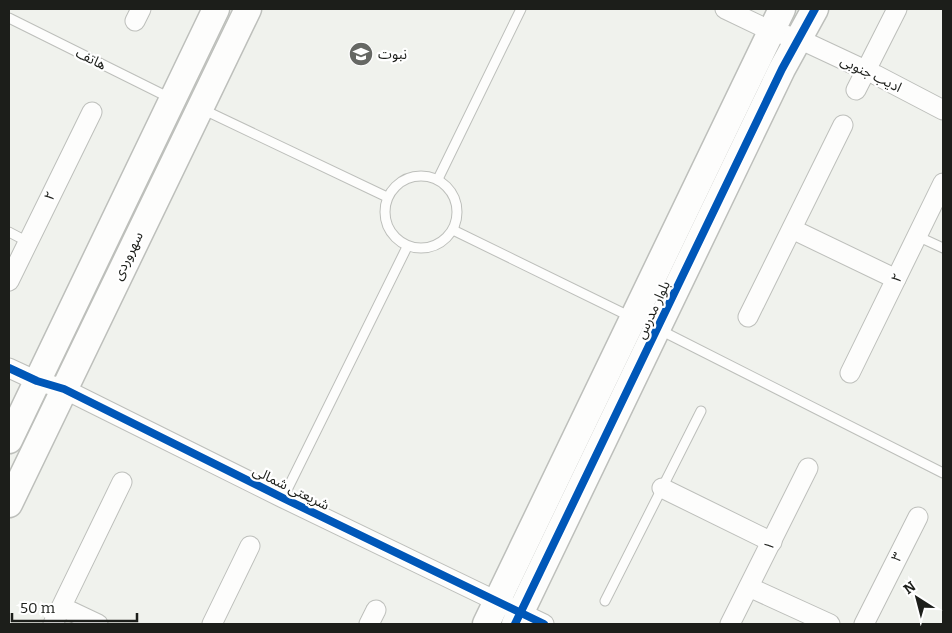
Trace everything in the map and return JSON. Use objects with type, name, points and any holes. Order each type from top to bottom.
[{"type":"street","name":"سهروردی","points":[[9,440],[216,9]]},
{"type":"street","name":"سهروردی","points":[[9,504],[248,9]]},
{"type":"street","points":[[725,9],[776,20]]},
{"type":"street","name":"بلوار مدرس","points":[[512,616],[657,329],[782,69],[815,9]]},
{"type":"street","points":[[856,90],[897,9]]},
{"type":"street","name":"ادیب جنوبی","points":[[776,20],[799,39],[876,75],[943,110]]},
{"type":"street","name":"بلوار مدرس","points":[[512,616],[633,318],[776,20]]},
{"type":"street","name":"۲","points":[[9,281],[92,112]]},
{"type":"street","points":[[748,317],[843,125]]},
{"type":"street","name":"۲","points":[[850,373],[943,183]]},
{"type":"street","points":[[792,229],[896,279]]},
{"type":"street","points":[[633,318],[657,329]]},
{"type":"street","name":"شریعتی شمالی","points":[[9,368],[37,381],[64,389],[283,498],[512,616]]},
{"type":"street","name":"۱","points":[[730,624],[808,468]]},
{"type":"street","points":[[54,624],[122,482]]},
{"type":"street","points":[[662,488],[772,542]]},
{"type":"street","name":"۳","points":[[864,624],[918,517]]},
{"type":"street","points":[[212,624],[250,546]]},
{"type":"street","points":[[749,587],[830,624]]},
{"type":"street","points":[[62,607],[98,624]]},
{"type":"lane","points":[[438,179],[521,9]]},
{"type":"lane","name":"هاتف","points":[[9,18],[172,100]]},
{"type":"lane","points":[[200,108],[387,197]]},
{"type":"lane","points":[[418,175],[438,179],[452,192],[458,211],[453,230],[441,243],[433,246],[424,249],[407,247],[391,235],[384,216],[387,197],[400,182],[418,175]]},
{"type":"lane","points":[[453,230],[633,318]]},
{"type":"lane","points":[[9,232],[28,242]]},
{"type":"lane","points":[[917,236],[943,248]]},
{"type":"lane","points":[[283,498],[407,247]]},
{"type":"lane","points":[[657,329],[943,473]]},
{"type":"lane","points":[[605,602],[701,411]]},
{"type":"cycle path","points":[[515,624],[782,69],[815,9]]},
{"type":"cycle path","points":[[9,368],[37,381],[64,389],[283,498],[544,624]]},
{"type":"place","name":"نبوت","points":[[361,54]]}]
